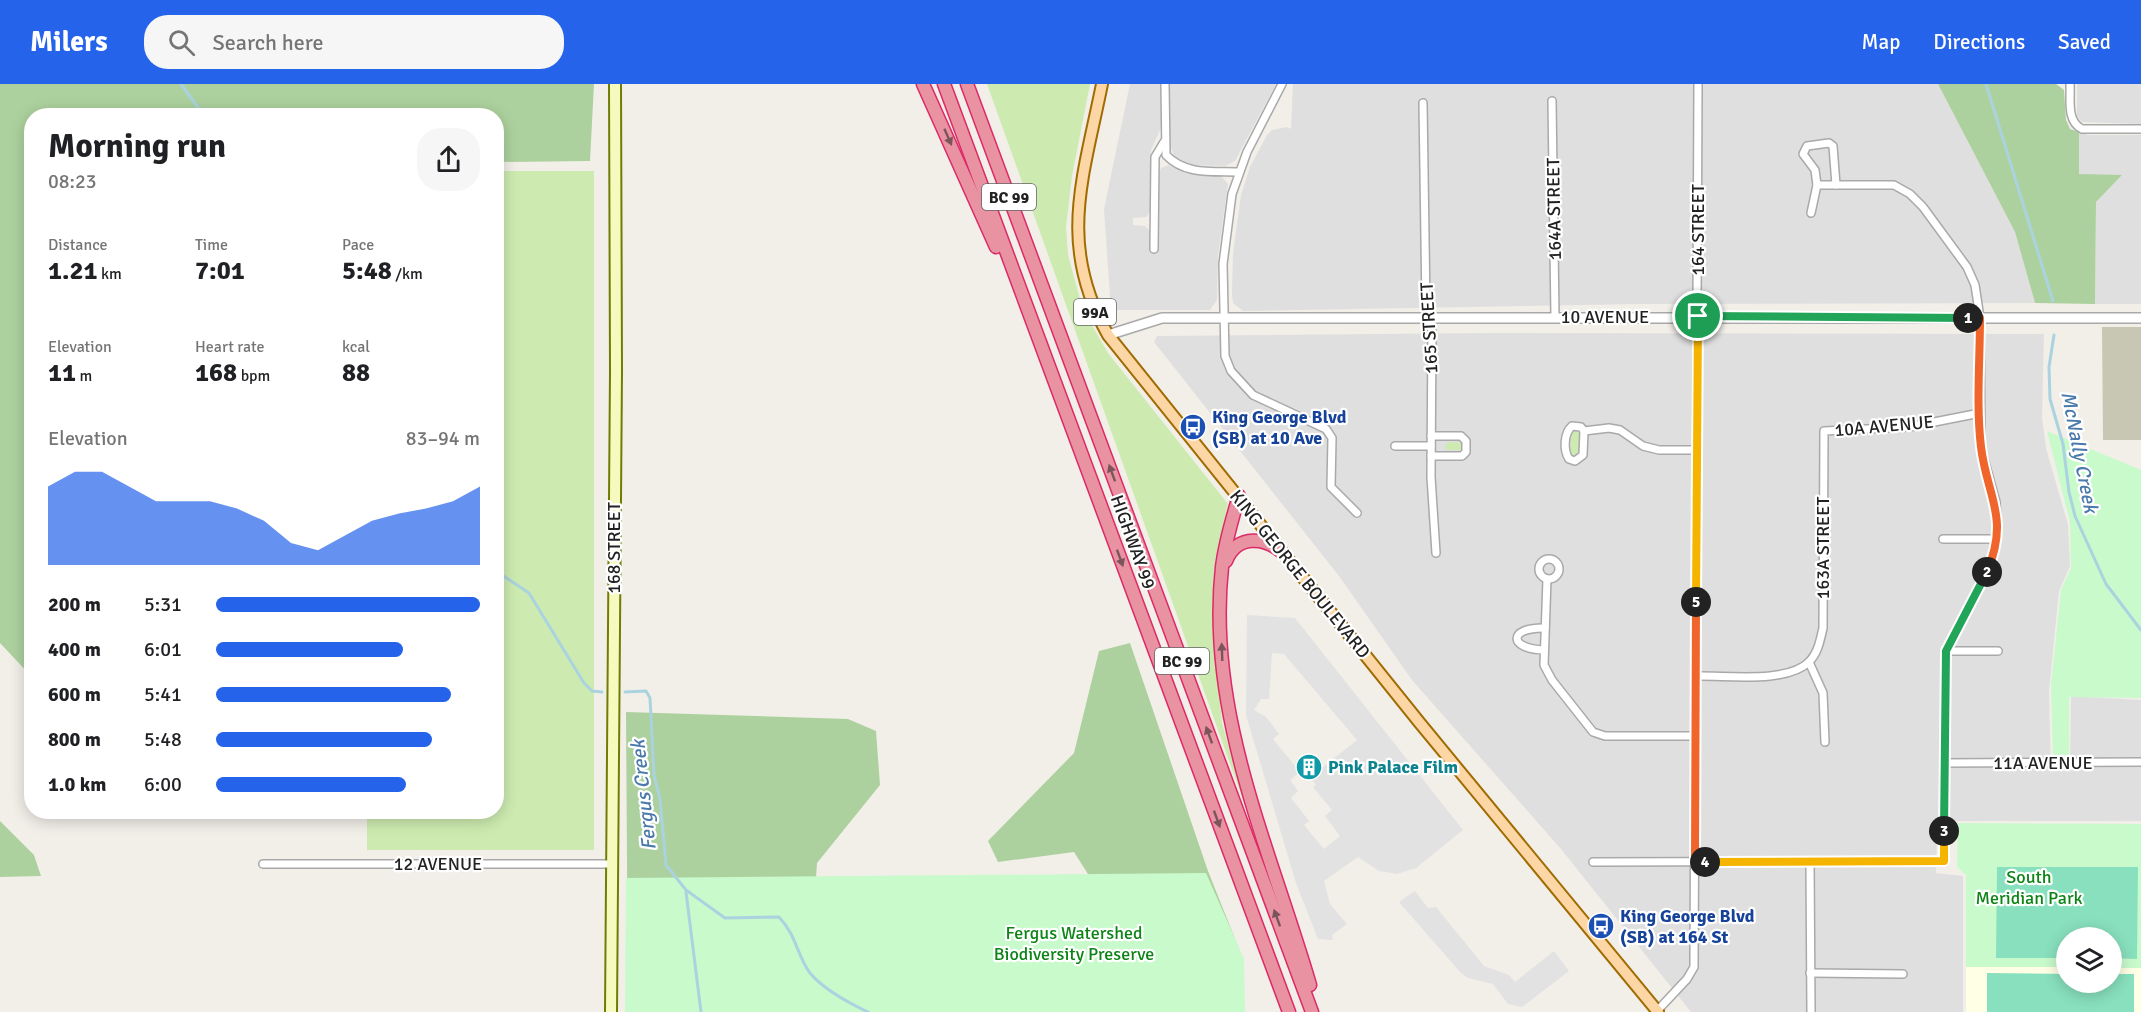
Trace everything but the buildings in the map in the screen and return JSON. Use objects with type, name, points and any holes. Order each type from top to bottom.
[{"type":"highway","points":[[922,84],[969,184],[1055,385]]},
{"type":"highway","name":"HIGHWAY 99","points":[[944,84],[1289,1012]]},
{"type":"highway","name":"HIGHWAY 99","points":[[967,84],[1312,1012]]},
{"type":"highway","points":[[976,84],[1051,310]]},
{"type":"highway","points":[[1239,496],[1223,555],[1221,586],[1224,681],[1236,749],[1317,1012]]},
{"type":"highway","points":[[1221,586],[1227,558],[1242,542],[1265,542],[1285,555]]},
{"type":"main road","name":"168 STREET","points":[[611,1012],[615,84]]},
{"type":"main road","name":"KING GEORGE BOULEVARD","points":[[1102,84],[1077,222],[1077,250],[1086,290],[1108,335],[1486,803],[1658,1011]]},
{"type":"street","points":[[1165,84],[1164,142],[1166,155],[1176,165],[1193,170],[1239,172]]},
{"type":"street","points":[[1282,84],[1239,172],[1232,194],[1224,246],[1225,356],[1231,371],[1253,395],[1326,429],[1332,438],[1331,487],[1356,513]]},
{"type":"street","name":"164 STREET","points":[[1658,1011],[1687,979],[1694,967],[1698,84]]},
{"type":"street","points":[[2070,84],[2071,119],[2076,126],[2082,129],[2141,129]]},
{"type":"street","name":"164A STREET","points":[[1552,102],[1555,317]]},
{"type":"street","name":"165 STREET","points":[[1423,103],[1426,306],[1432,331],[1431,456],[1436,553]]},
{"type":"street","points":[[1154,249],[1155,157],[1164,142]]},
{"type":"street","points":[[1811,213],[1818,185],[1815,170],[1803,154],[1811,144],[1829,143],[1833,146],[1836,185]]},
{"type":"street","points":[[1593,862],[1944,861],[1946,651],[1984,580],[1996,539],[1996,502],[1981,448],[1980,318],[1976,285],[1970,272],[1915,198],[1894,185],[1818,185]]},
{"type":"street","name":"10 AVENUE","points":[[1108,335],[1162,318],[1698,316],[2141,318]]},
{"type":"street","name":"10A AVENUE","points":[[1824,431],[1909,427],[1980,413]]},
{"type":"street","points":[[1584,431],[1583,455],[1577,461],[1571,461],[1566,454],[1568,430],[1575,425],[1584,431],[1609,428],[1620,430],[1642,446],[1659,450],[1696,450]]},
{"type":"street","name":"163A STREET","points":[[1809,662],[1819,646],[1823,628],[1824,431]]},
{"type":"street","points":[[1431,436],[1461,436],[1466,441],[1466,452],[1462,456],[1431,456]]},
{"type":"street","points":[[1395,446],[1431,446]]},
{"type":"street","points":[[1943,539],[1996,539]]},
{"type":"street","points":[[1547,579],[1544,665],[1552,680],[1593,732],[1605,736],[1695,736]]},
{"type":"street","points":[[1544,650],[1525,649],[1520,645],[1518,638],[1520,632],[1526,628],[1545,628]]},
{"type":"street","points":[[1946,651],[1998,651]]},
{"type":"street","points":[[1696,676],[1776,675],[1794,672],[1809,662],[1824,693],[1825,742]]},
{"type":"street","name":"11A AVENUE","points":[[1944,763],[2141,762]]},
{"type":"street","points":[[1810,861],[1811,1012]]},
{"type":"street","name":"12 AVENUE","points":[[263,864],[612,864]]},
{"type":"street","points":[[1810,973],[1903,974]]},
{"type":"shaded area","points":[[1130,84],[1161,84],[1161,128],[1151,150],[1150,212],[1146,217],[1133,218],[1133,225],[1145,226],[1150,231],[1151,248],[1158,248],[1161,168],[1169,165],[1185,173],[1220,175],[1228,184],[1218,255],[1217,300],[1210,310],[1111,310],[1104,209]]},
{"type":"shaded area","points":[[1170,84],[1276,84],[1235,161],[1225,166],[1189,165],[1174,156],[1169,143]]},
{"type":"shaded area","points":[[1293,84],[1938,84],[2015,232],[2035,303],[1639,304],[1243,311],[1233,303],[1232,295],[1233,253],[1241,195],[1250,167],[1267,135],[1272,130],[1287,127],[1291,129]]},
{"type":"shaded area","points":[[2077,84],[2141,84],[2141,124],[2082,122],[2077,116]]},
{"type":"shaded area","points":[[2079,132],[2088,135],[2141,135],[2141,304],[2095,304],[2096,202],[2121,176],[2079,175]]},
{"type":"shaded area","points":[[2102,327],[2141,327],[2141,440],[2103,440]]},
{"type":"shaded area","points":[[1485,333],[2044,334],[2042,417],[2046,448],[2068,525],[2070,566],[2059,591],[2049,691],[2051,770],[2070,771],[2071,696],[2141,700],[2141,821],[1937,821],[1936,873],[1963,876],[1963,1012],[1691,1012],[1561,849],[1412,680],[1339,576],[1154,342],[1157,336]]},
{"type":"shaded area","points":[[1247,615],[1295,618],[1463,830],[1416,868],[1397,874],[1379,871],[1358,857],[1324,881],[1330,904],[1347,924],[1332,935],[1333,940],[1318,939],[1296,883],[1246,715]],"holes":[[[1272,653],[1284,654],[1357,740],[1317,772],[1319,775],[1312,780],[1316,785],[1313,787],[1332,810],[1325,816],[1340,836],[1324,849],[1304,825],[1309,821],[1291,798],[1298,791],[1290,780],[1300,772],[1273,739],[1279,734],[1266,717],[1254,710],[1261,699],[1269,699]]]},
{"type":"shaded area","points":[[1415,891],[1428,908],[1436,907],[1484,966],[1509,975],[1515,982],[1554,951],[1569,971],[1522,1007],[1508,1004],[1493,984],[1468,978],[1460,972],[1399,902]]},
{"type":"shaded area","points":[[1966,967],[2056,967],[2056,993],[2122,993],[2122,968],[2141,968],[2141,1012],[1966,1012]]},
{"type":"green space","points":[[0,84],[594,84],[590,161],[504,162],[504,108],[24,108],[24,669],[0,643]]},
{"type":"green space","points":[[987,84],[1090,84],[1072,176],[1066,227],[1068,255],[1083,310],[1108,353],[1228,504],[1215,560],[1213,594],[1215,648],[1222,723],[1247,811]]},
{"type":"green space","points":[[1938,84],[2056,84],[2064,90],[2066,120],[2070,129],[2079,132],[2079,174],[2122,175],[2096,202],[2095,304],[2035,303],[2015,232]]},
{"type":"green space","points":[[504,171],[594,171],[594,850],[367,850],[367,819],[504,819]]},
{"type":"green space","points":[[1572,431],[1580,434],[1579,454],[1576,457],[1570,453]]},
{"type":"green space","points":[[2047,431],[2141,470],[2141,698],[2069,697],[2069,755],[2053,755],[2051,684],[2061,590],[2071,568],[2070,522]]},
{"type":"green space","points":[[1448,442],[1463,443],[1463,450],[1447,450],[1445,447]]},
{"type":"green space","points":[[1130,643],[1208,871],[1243,959],[628,1012],[626,712],[848,719],[876,731],[880,785],[817,863],[815,893],[1105,901],[1074,852],[998,862],[988,841],[1074,753],[1099,651]]},
{"type":"green space","points":[[0,821],[34,855],[41,876],[0,877]]},
{"type":"green space","name":"South Meridian Park","points":[[1958,823],[2141,824],[2141,968],[2122,968],[2122,927],[2056,927],[2056,967],[1966,967],[1966,875],[1957,867]]},
{"type":"green space","points":[[1997,867],[2138,867],[2137,959],[2122,958],[2122,927],[2056,927],[2056,958],[1996,958]]},
{"type":"green space","name":"Fergus Watershed Biodiversity Preserve","points":[[1206,873],[1244,959],[1245,1012],[625,1012],[626,878]]},
{"type":"green space","points":[[1987,973],[2056,974],[2056,993],[2122,993],[2122,974],[2134,974],[2134,1012],[1987,1012]]},
{"type":"waterway","name":"Fergus Creek","points":[[181,84],[198,108]]},
{"type":"waterway","name":"McNally Creek","points":[[1986,84],[2053,301]]},
{"type":"waterway","name":"McNally Creek","points":[[2054,335],[2049,367],[2050,399],[2063,444],[2069,492],[2075,516],[2106,584],[2141,630]]},
{"type":"waterway","name":"Fergus Creek","points":[[504,576],[529,593],[584,683],[592,691],[602,692]]},
{"type":"waterway","name":"Fergus Creek","points":[[625,692],[646,691],[650,698],[654,775],[660,799],[666,865],[686,890],[725,918],[779,917],[790,931],[810,973],[837,996],[868,1012]]},
{"type":"waterway","points":[[686,892],[701,1012]]},
{"type":"place","name":"King George Blvd (SB) at 10 Ave","points":[[1193,427]]},
{"type":"place","name":"Pink Palace Film","points":[[1309,767]]},
{"type":"place","name":"King George Blvd (SB) at 164 St","points":[[1601,926]]},
{"type":"route","points":[[1698,316],[1980,318],[1981,448],[1996,502],[1997,527],[1992,560],[1984,580],[1946,651],[1944,861],[1695,862],[1698,316]]}]
